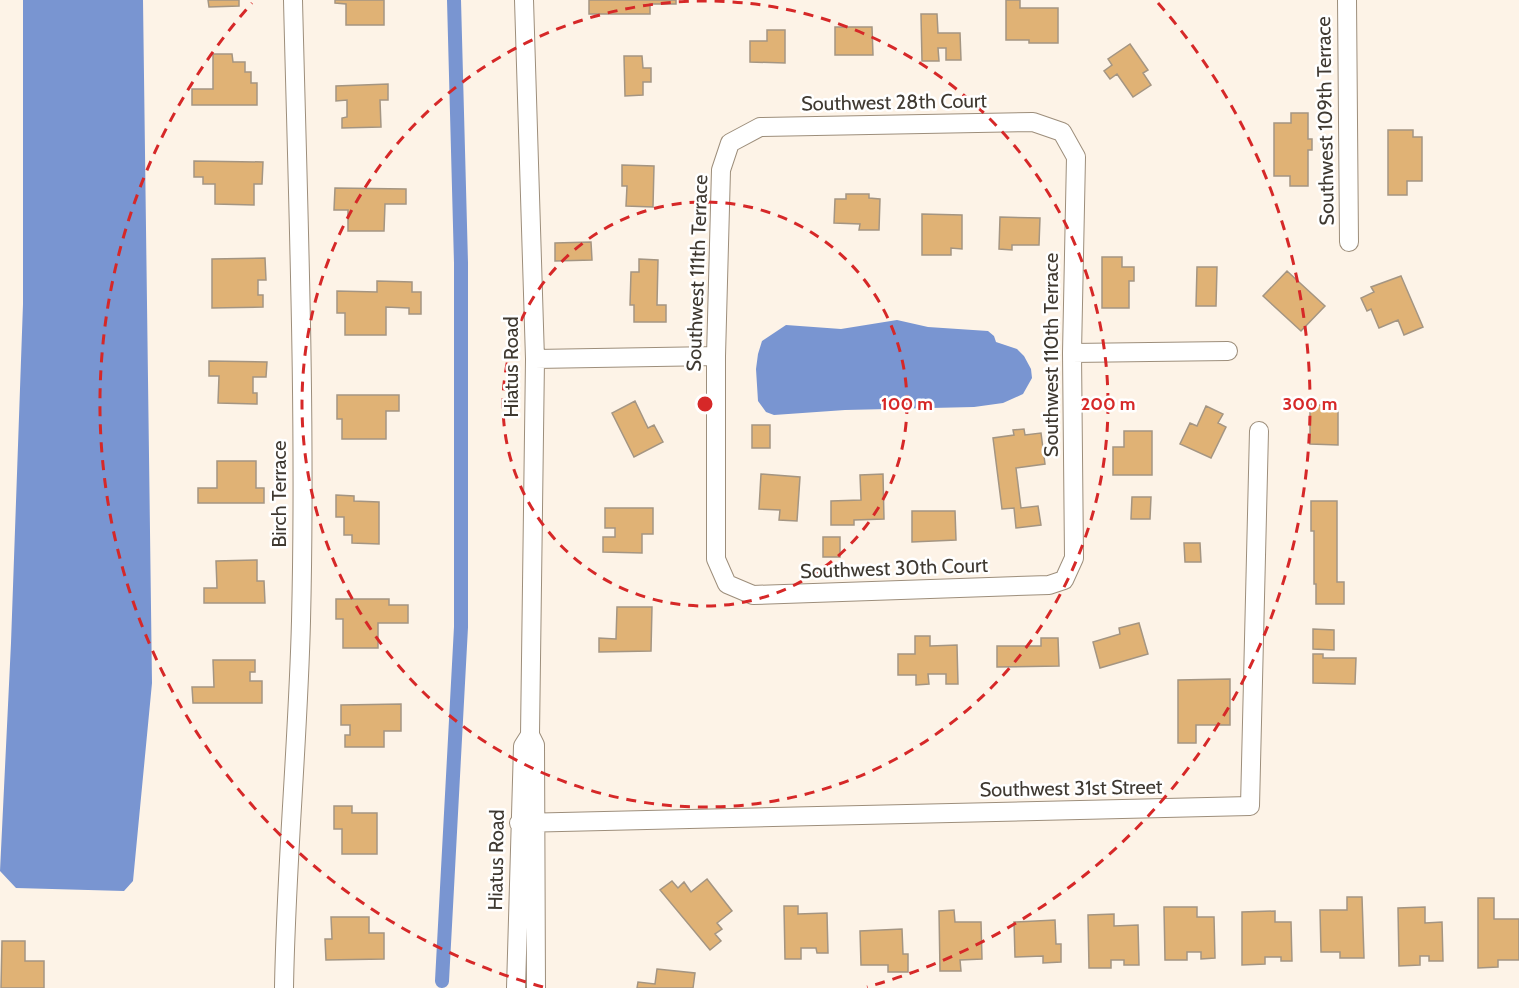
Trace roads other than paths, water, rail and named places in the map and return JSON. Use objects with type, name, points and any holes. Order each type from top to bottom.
[{"type":"street","name":"Birch Terrace","points":[[284,988],[286,904],[294,798],[301,620],[301,349],[293,0]]},
{"type":"street","name":"Hiatus Road","points":[[524,0],[535,359],[530,735],[522,746],[536,988]]},
{"type":"street","name":"Southwest 109th Terrace","points":[[1347,0],[1349,242]]},
{"type":"street","name":"Southwest 28th Court","points":[[730,143],[760,127],[1033,122],[1062,132]]},
{"type":"street","name":"Southwest 110th Terrace","points":[[1062,132],[1077,157],[1072,353],[1074,558],[1064,580]]},
{"type":"street","name":"Southwest 111th Terrace","points":[[727,584],[716,560],[716,356],[721,170],[730,143]]},
{"type":"street","points":[[1072,353],[1228,351]]},
{"type":"street","points":[[535,359],[716,356]]},
{"type":"street","name":"Southwest 31st Street","points":[[527,823],[1250,806],[1259,432]]},
{"type":"street","name":"Southwest 30th Court","points":[[727,584],[753,595],[1049,585],[1064,580]]},
{"type":"street","name":"Hiatus Road","points":[[516,988],[527,823]]},
{"type":"water","points":[[23,0],[143,0],[152,683],[133,881],[124,891],[16,888],[0,871],[23,304]]},
{"type":"water","points":[[897,320],[928,327],[988,331],[994,336],[996,342],[1017,349],[1024,356],[1031,369],[1032,378],[1023,394],[1003,403],[974,407],[845,410],[774,415],[766,412],[758,401],[756,369],[762,341],[786,325],[841,329]]},
{"type":"waterway","points":[[442,981],[461,627],[461,263],[454,0]]}]
